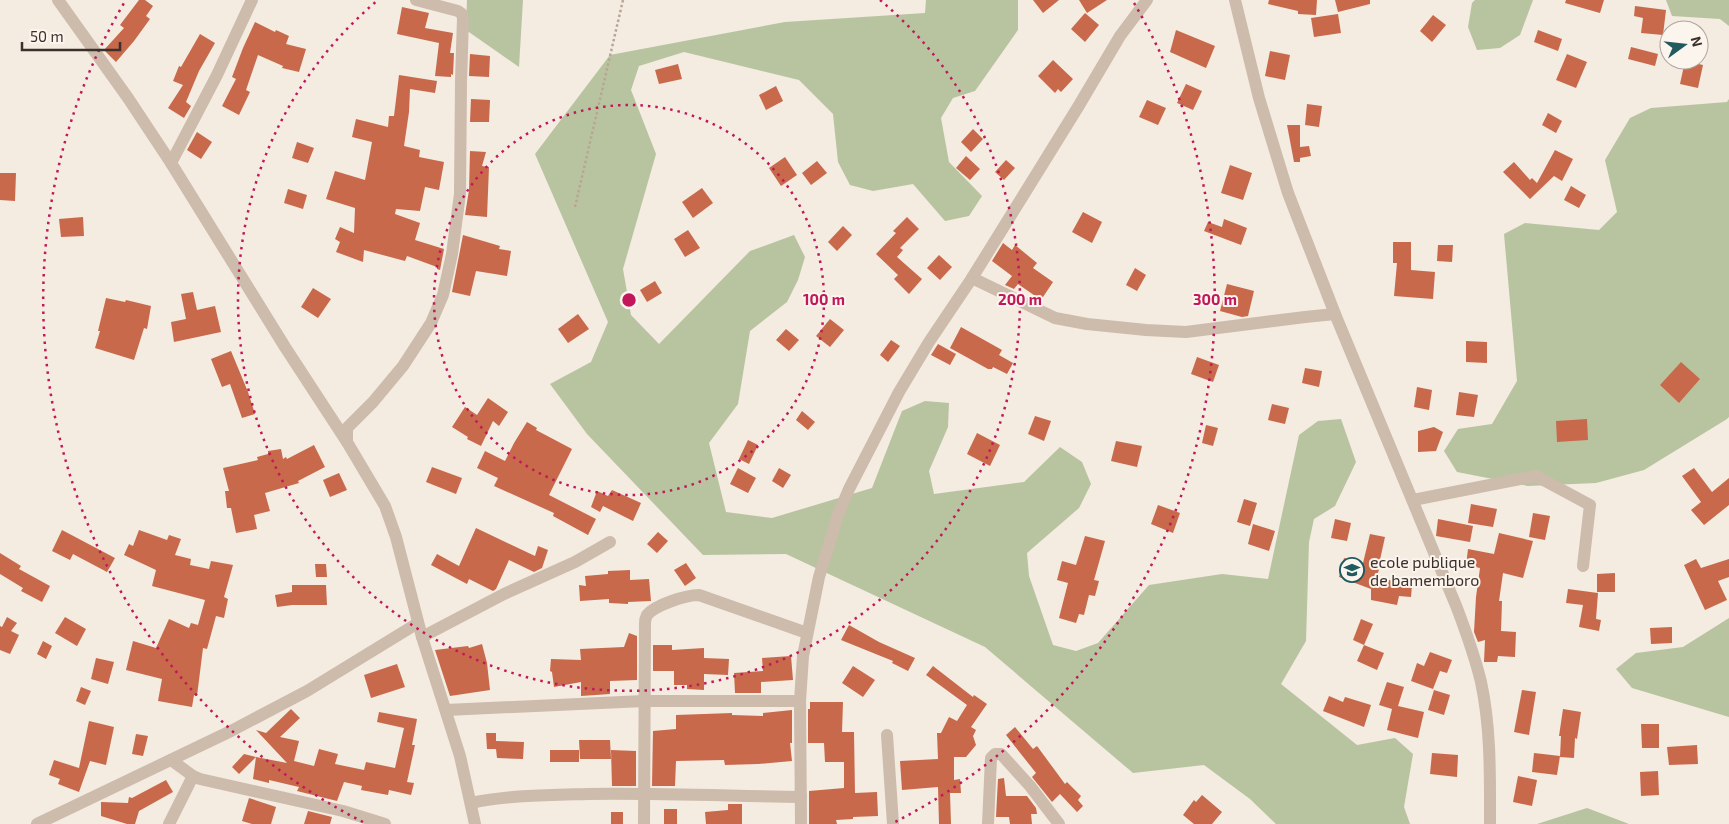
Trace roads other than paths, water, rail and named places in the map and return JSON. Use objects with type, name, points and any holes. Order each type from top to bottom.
[{"type":"street","points":[[58,0],[172,163],[385,506],[396,537],[418,623],[460,756],[475,824]]},
{"type":"street","points":[[172,163],[217,75],[252,0]]},
{"type":"street","points":[[347,442],[347,428],[382,393],[431,324],[442,295],[452,254],[458,214],[461,172],[463,18],[462,14],[458,11],[416,0]]},
{"type":"street","points":[[801,824],[801,670],[807,633],[828,547],[838,515],[849,489],[899,392],[929,342],[972,278],[1120,36],[1147,0]]},
{"type":"street","points":[[1235,0],[1258,98],[1288,193],[1335,314],[1458,608],[1470,645],[1481,682],[1487,722],[1490,760],[1490,824]]},
{"type":"street","points":[[972,278],[1055,318],[1087,324],[1186,332],[1335,314]]},
{"type":"street","points":[[1413,500],[1536,476],[1590,505],[1583,566]]},
{"type":"street","points":[[422,636],[504,594],[575,562],[610,542]]},
{"type":"street","points":[[644,824],[646,616],[652,611],[680,598],[689,595],[699,595],[807,633]]},
{"type":"street","points":[[37,824],[231,731],[307,691],[418,623]]},
{"type":"street","points":[[446,710],[644,701],[800,701]]},
{"type":"street","points":[[886,735],[893,824]]},
{"type":"street","points":[[988,824],[992,758],[994,754],[1001,754],[1030,786],[1059,824]]},
{"type":"street","points":[[171,760],[193,776],[343,811],[385,824]]},
{"type":"street","points":[[169,824],[193,776]]},
{"type":"street","points":[[471,803],[511,796],[644,793],[801,797]]},
{"type":"place","name":"ecole publique de bamemboro","points":[[1352,570]]}]
